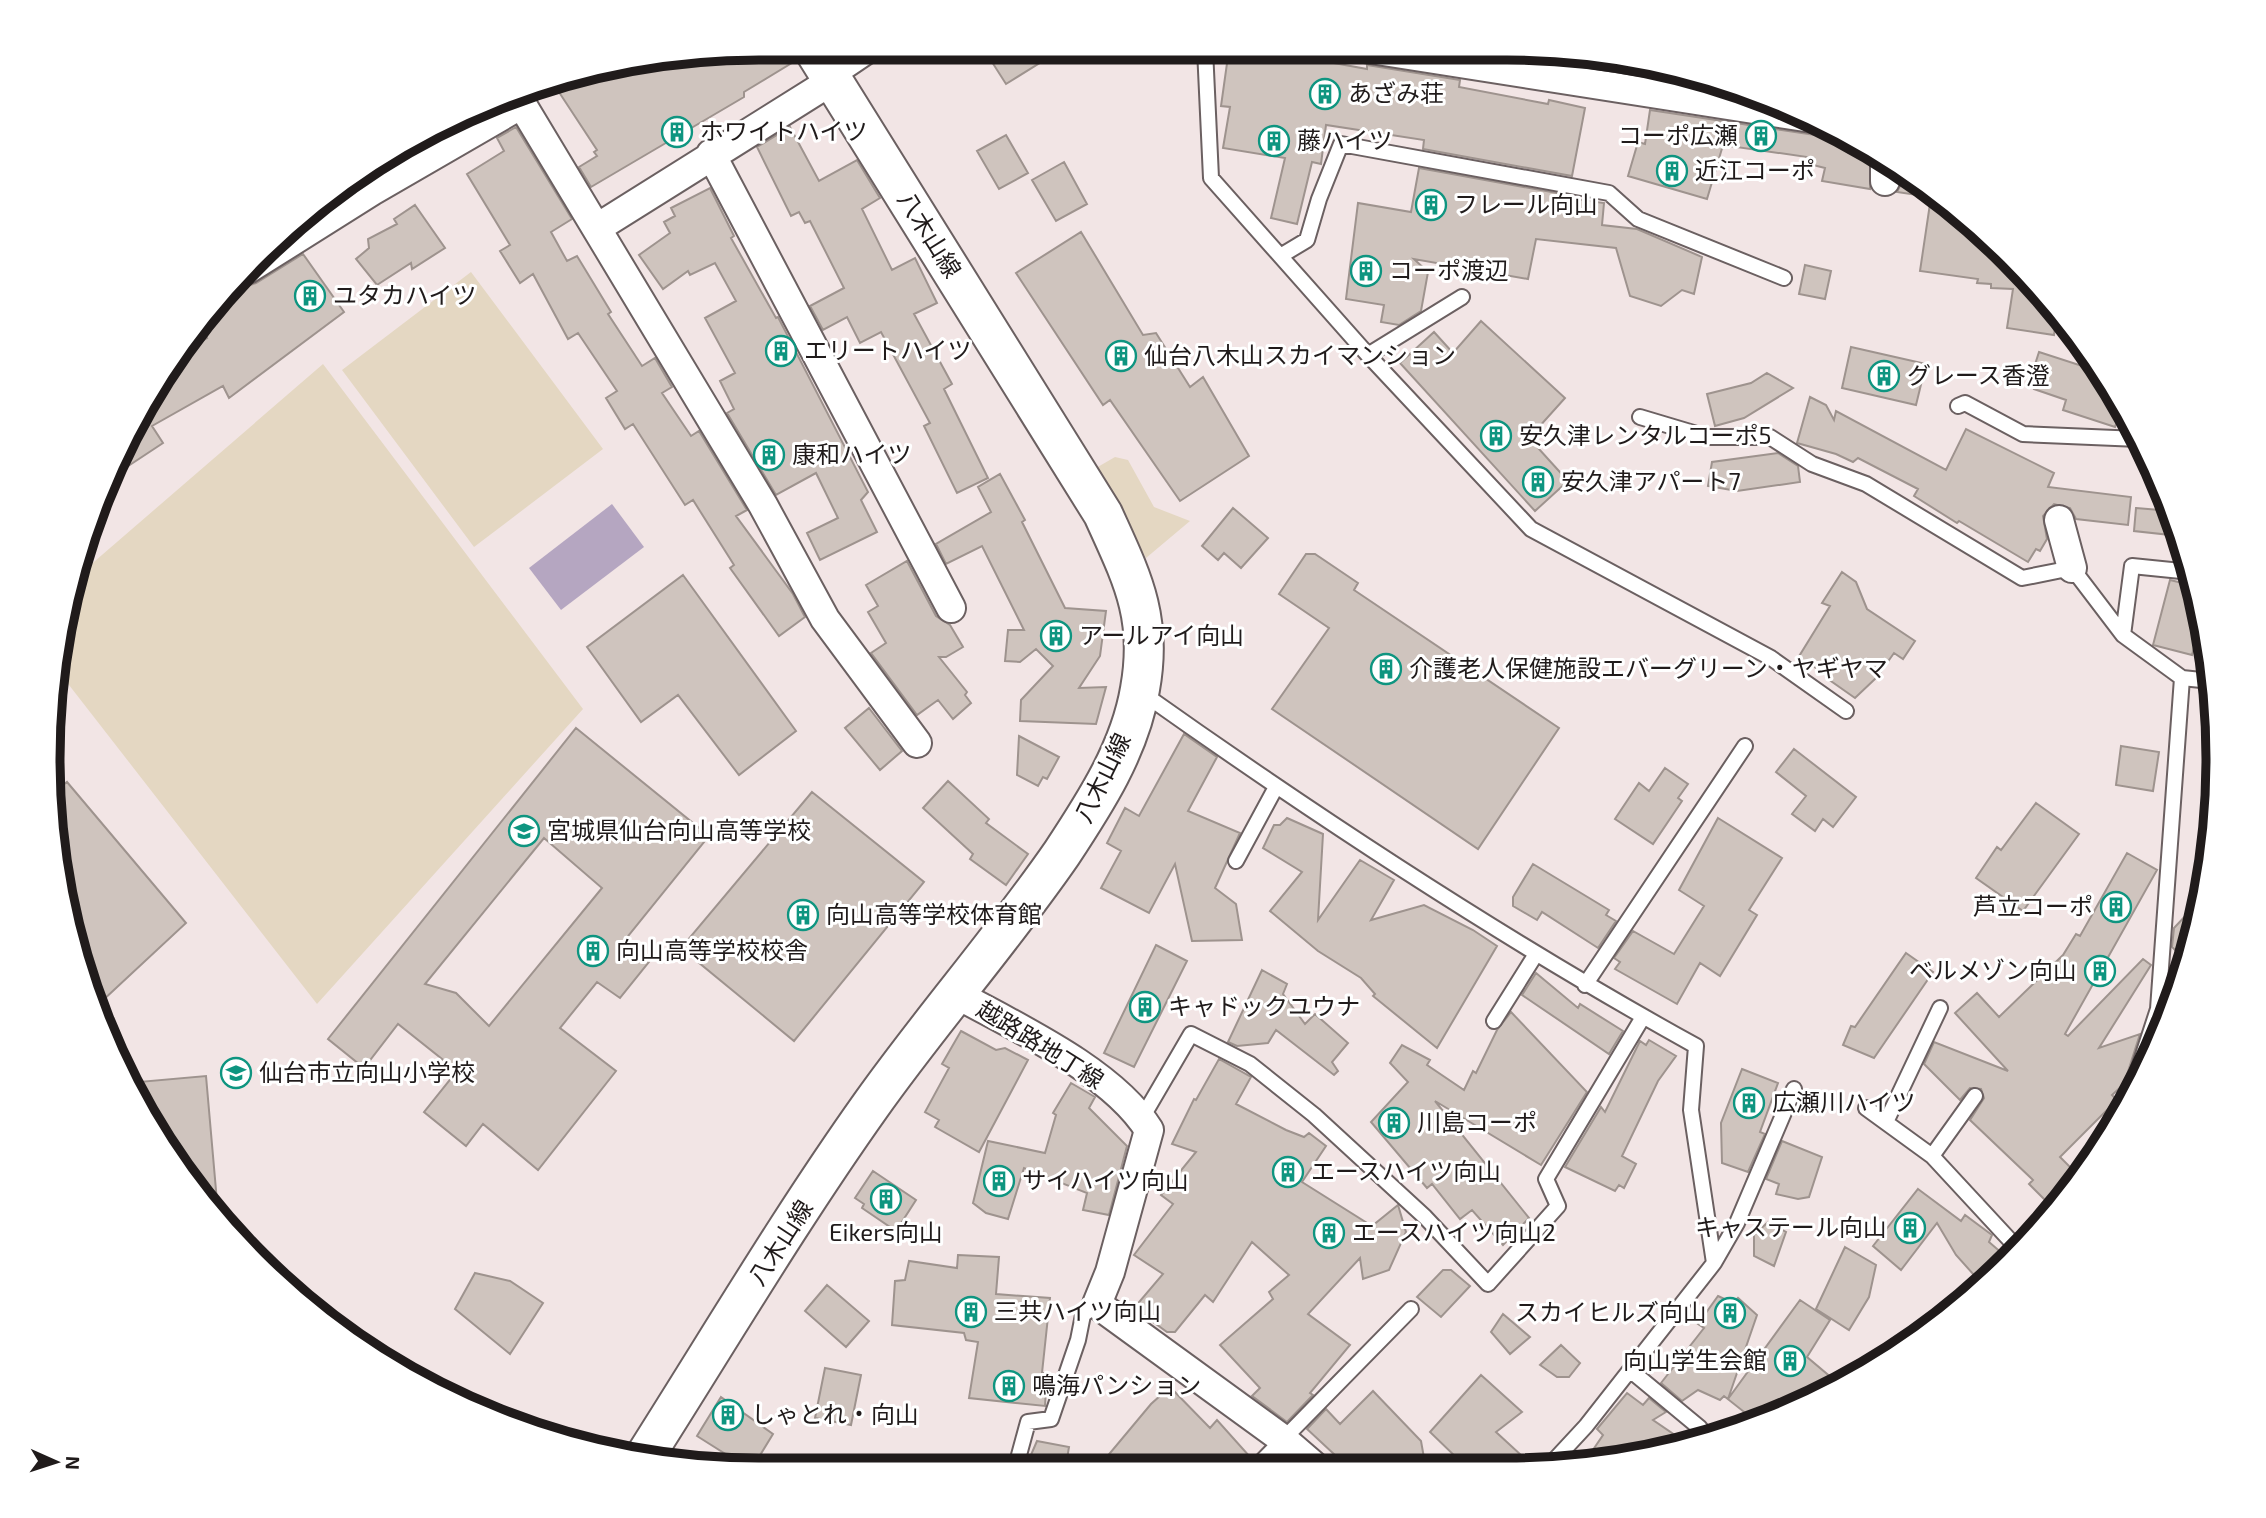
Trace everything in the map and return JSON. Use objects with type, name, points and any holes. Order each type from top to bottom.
[{"type":"street","points":[[1441,60],[1772,112]]},
{"type":"street","points":[[597,228],[711,154],[824,66]]},
{"type":"street","name":"八木山線","points":[[649,1450],[872,1104],[1019,916],[1093,806],[1120,752],[1140,691],[1145,648],[1143,617],[1133,580],[1103,514],[824,66]]},
{"type":"street","points":[[520,102],[763,505],[825,619],[917,743]]},
{"type":"street","points":[[319,216],[365,181],[487,115]]},
{"type":"street","points":[[711,154],[951,608]]},
{"type":"street","points":[[2059,520],[2072,568]]},
{"type":"street","name":"越路路地丁線","points":[[958,995],[1098,1076],[1142,1118]]},
{"type":"street","points":[[1142,1118],[1149,1130],[1110,1272],[1097,1304],[1305,1458]]},
{"type":"lane","points":[[824,66],[846,60]]},
{"type":"lane","points":[[1205,60],[1211,178],[1368,355],[1531,529],[1771,658],[1846,711]]},
{"type":"lane","points":[[1282,256],[1307,240],[1319,199],[1341,144],[1609,193],[1638,219],[1784,278]]},
{"type":"lane","points":[[1368,355],[1462,297]]},
{"type":"lane","points":[[1958,406],[1965,403],[2023,434],[2128,439]]},
{"type":"lane","points":[[1640,417],[1707,437],[1770,437],[1812,464],[1866,484],[2022,578],[2072,568],[2123,635],[2182,678],[2202,680]]},
{"type":"lane","points":[[2123,635],[2132,566],[2181,571]]},
{"type":"lane","points":[[2150,1033],[2158,1009],[2182,678]]},
{"type":"lane","points":[[1140,691],[1276,787],[1536,954],[1585,985],[1696,1046],[1691,1110],[1714,1263]]},
{"type":"lane","points":[[1585,985],[1745,746]]},
{"type":"lane","points":[[1236,861],[1276,787]]},
{"type":"lane","points":[[1494,1021],[1536,954]]},
{"type":"lane","points":[[2158,1009],[2161,1005]]},
{"type":"lane","points":[[1886,1122],[1940,1008]]},
{"type":"lane","points":[[1142,1118],[1191,1034],[1250,1064],[1314,1115],[1425,1217],[1488,1284],[1558,1206],[1546,1179],[1643,1017]]},
{"type":"lane","points":[[1557,1457],[1630,1370],[1714,1263],[1737,1223],[1794,1089]]},
{"type":"lane","points":[[1932,1156],[1975,1096]]},
{"type":"lane","points":[[1866,1108],[1932,1156],[2012,1243]]},
{"type":"lane","points":[[1019,1455],[1028,1422],[1051,1419],[1078,1340],[1083,1315],[1097,1304]]},
{"type":"lane","points":[[1265,1458],[1411,1309]]},
{"type":"lane","points":[[1630,1370],[1700,1428]]},
{"type":"shaded area","points":[[471,272],[603,449],[474,547],[342,370]]},
{"type":"shaded area","points":[[323,364],[583,709],[317,1004],[64,679],[86,569]]},
{"type":"shaded area","points":[[1115,457],[1128,460],[1154,507],[1190,521],[1146,558],[1096,468]]},
{"type":"shaded area","points":[[612,504],[644,547],[561,610],[529,568]]},
{"type":"building","points":[[795,60],[744,92],[744,97],[591,187],[579,167],[597,156],[594,152],[597,150],[557,90],[668,65],[713,61]]},
{"type":"building","points":[[991,60],[1045,60],[1006,84]]},
{"type":"building","points":[[1227,60],[1318,60],[1460,80],[1459,87],[1548,104],[1549,100],[1585,108],[1572,176],[1423,149],[1424,140],[1326,125],[1321,164],[1312,162],[1297,224],[1271,218],[1285,158],[1223,148],[1230,107],[1221,106]]},
{"type":"building","points":[[1650,110],[1820,134],[1871,161],[1870,189],[1822,181],[1825,168],[1813,165],[1814,158],[1723,145],[1707,199],[1628,176],[1638,142],[1645,144]]},
{"type":"building","points":[[516,127],[572,219],[551,232],[567,261],[577,256],[611,312],[608,314],[642,366],[655,358],[672,387],[662,393],[691,436],[699,431],[747,510],[736,516],[793,594],[805,617],[779,636],[730,568],[734,565],[693,500],[685,505],[633,424],[625,429],[606,398],[617,391],[578,333],[568,339],[533,274],[520,283],[500,251],[510,245],[467,174],[504,151],[497,138]]},
{"type":"building","points":[[790,127],[819,181],[857,160],[880,198],[862,209],[892,270],[915,258],[937,303],[914,314],[952,384],[944,389],[988,478],[957,493],[924,426],[930,423],[881,332],[860,343],[847,317],[823,330],[810,306],[844,288],[810,221],[805,223],[799,212],[791,216],[757,147]]},
{"type":"building","points":[[1006,135],[1028,173],[999,189],[977,151]]},
{"type":"building","points":[[1064,162],[1087,204],[1056,221],[1032,180]]},
{"type":"building","points":[[1419,168],[1604,203],[1602,225],[1637,229],[1702,257],[1694,294],[1682,290],[1661,306],[1630,296],[1616,248],[1536,239],[1528,279],[1414,259],[1428,272],[1421,311],[1399,325],[1381,322],[1384,305],[1346,299],[1358,203],[1411,212]]},
{"type":"building","points":[[1902,181],[1921,196],[1897,192]]},
{"type":"building","points":[[710,188],[734,236],[731,238],[776,318],[778,317],[868,492],[861,500],[877,532],[820,560],[807,533],[838,518],[816,473],[776,495],[727,413],[734,409],[720,381],[735,373],[705,318],[736,301],[715,263],[690,275],[688,271],[663,289],[639,255],[670,233],[664,222],[675,216],[671,208]]},
{"type":"building","points":[[1930,202],[2002,264],[2055,325],[2054,335],[2007,328],[2013,289],[1991,288],[1991,284],[1977,283],[1978,279],[1920,271]]},
{"type":"building","points":[[415,205],[445,248],[412,269],[411,263],[377,285],[356,259],[369,248],[368,239],[397,224],[394,219]]},
{"type":"building","name":"仙台八木山スカイマンション","points":[[1081,232],[1143,335],[1156,333],[1190,387],[1203,377],[1249,456],[1180,501],[1110,400],[1103,405],[1016,273]]},
{"type":"building","points":[[303,254],[344,312],[229,398],[223,386],[152,426],[163,443],[123,469],[153,409],[177,370],[196,344],[207,338],[204,333],[233,298],[245,285],[256,283]]},
{"type":"building","points":[[1805,265],[1831,271],[1825,299],[1799,294]]},
{"type":"building","points":[[1481,321],[1565,398],[1529,438],[1568,481],[1535,511],[1400,363],[1434,332],[1453,353]]},
{"type":"building","name":"グレース香澄","points":[[1851,347],[1926,364],[1916,405],[1842,388]]},
{"type":"building","points":[[2039,352],[2087,368],[2118,418],[2115,427],[2063,410],[2066,400],[2034,389],[2036,382],[2030,380]]},
{"type":"building","points":[[1767,373],[1793,388],[1744,418],[1715,426],[1707,394],[1751,383]]},
{"type":"building","points":[[1810,397],[1826,405],[1834,420],[1836,411],[1946,470],[1966,429],[2054,473],[2048,487],[2131,497],[2128,525],[2076,519],[2070,508],[2054,504],[2043,516],[2047,539],[2040,551],[2036,549],[2028,562],[1914,496],[1918,489],[1858,458],[1853,462],[1836,454],[1797,443]]},
{"type":"building","points":[[1778,453],[1798,466],[1800,482],[1737,491],[1708,486],[1712,462]]},
{"type":"building","points":[[1000,474],[1025,520],[1022,522],[1065,608],[1106,611],[1100,656],[1079,688],[1106,687],[1096,724],[1020,721],[1021,700],[1053,666],[1036,649],[1020,662],[1005,661],[1008,630],[1024,630],[982,546],[946,564],[936,544],[991,512],[978,487]]},
{"type":"building","points":[[1233,508],[1268,538],[1241,568],[1224,553],[1218,560],[1202,546]]},
{"type":"building","points":[[2136,508],[2160,510],[2169,535],[2134,531]]},
{"type":"building","name":"介護老人保健施設エバーグリーン・ヤギヤマ","points":[[1306,554],[1315,554],[1358,583],[1354,590],[1559,728],[1478,849],[1272,709],[1329,628],[1279,594]]},
{"type":"building","points":[[907,561],[936,616],[950,625],[963,647],[946,657],[939,657],[967,692],[965,695],[971,703],[953,719],[938,700],[917,715],[871,653],[886,643],[868,612],[878,606],[866,585]]},
{"type":"building","points":[[1842,572],[1856,582],[1867,609],[1915,641],[1903,659],[1894,653],[1877,677],[1855,698],[1828,679],[1830,676],[1798,658],[1830,606],[1822,603]]},
{"type":"building","points":[[683,575],[796,731],[739,775],[678,695],[641,722],[587,647]]},
{"type":"building","points":[[2170,580],[2184,583],[2196,640],[2192,655],[2153,645]]},
{"type":"building","points":[[869,708],[902,751],[880,770],[845,728]]},
{"type":"building","name":"向山高等学校校舎","points":[[576,728],[709,836],[624,941],[649,962],[620,998],[597,982],[560,1028],[616,1071],[538,1170],[483,1124],[466,1146],[424,1112],[457,1071],[398,1024],[364,1068],[328,1039]],"holes":[[[544,838],[602,888],[489,1026],[456,993],[425,984]]]},
{"type":"building","points":[[1184,734],[1217,757],[1188,811],[1240,833],[1215,888],[1236,904],[1242,940],[1192,941],[1175,864],[1149,913],[1101,888],[1121,851],[1107,843],[1125,808],[1139,816]]},
{"type":"building","points":[[1019,736],[1059,757],[1047,779],[1043,777],[1038,786],[1017,775]]},
{"type":"building","points":[[2121,746],[2159,752],[2153,791],[2116,785]]},
{"type":"building","points":[[1794,749],[1856,797],[1833,827],[1823,819],[1815,831],[1792,814],[1806,796],[1776,772]]},
{"type":"building","points":[[1665,768],[1688,784],[1678,798],[1682,801],[1653,844],[1615,819],[1639,783],[1649,791]]},
{"type":"building","points":[[948,781],[989,819],[986,823],[1028,854],[1006,885],[970,859],[973,854],[923,808]]},
{"type":"building","points":[[67,782],[186,923],[103,1000],[83,940],[73,895],[65,850],[61,787]]},
{"type":"building","name":"向山高等学校体育館","points":[[812,792],[924,882],[794,1041],[681,948]]},
{"type":"building","points":[[2036,803],[2079,834],[2023,911],[1976,878],[1997,847],[2001,850]]},
{"type":"building","points":[[1287,818],[1323,834],[1318,920],[1360,860],[1394,880],[1371,920],[1424,905],[1473,930],[1497,946],[1437,1048],[1373,996],[1375,994],[1361,978],[1318,951],[1270,911],[1302,872],[1263,848],[1274,825],[1280,825]]},
{"type":"building","points":[[1718,818],[1782,858],[1749,910],[1757,915],[1720,976],[1700,963],[1677,1004],[1615,969],[1620,962],[1614,958],[1633,931],[1674,954],[1704,906],[1679,890]]},
{"type":"building","points":[[2127,853],[2157,870],[2065,1034],[2068,1036],[2143,959],[2151,965],[2099,1048],[2140,1034],[2124,1084],[2112,1095],[2117,1100],[2060,1157],[2073,1170],[2048,1202],[2029,1184],[2033,1180],[1970,1120],[1984,1098],[1981,1089],[1970,1088],[1960,1100],[1924,1064],[1934,1042],[2008,1071],[1955,1013],[1977,993],[1999,1017],[2063,955],[2076,934],[2080,936]]},
{"type":"building","points":[[1533,864],[1609,910],[1606,915],[1616,921],[1598,948],[1542,912],[1537,920],[1513,906],[1513,897]]},
{"type":"building","points":[[2189,912],[2179,954],[2172,947],[2174,928]]},
{"type":"building","name":"キャドックユウナ","points":[[1156,945],[1187,961],[1134,1067],[1104,1053]]},
{"type":"building","points":[[1906,953],[1933,972],[1874,1058],[1843,1045],[1851,1026],[1855,1027]]},
{"type":"building","points":[[1262,970],[1287,984],[1283,994],[1305,1024],[1315,1014],[1348,1043],[1332,1062],[1338,1071],[1334,1075],[1276,1030],[1268,1043],[1237,1046],[1228,1042]]},
{"type":"building","points":[[1536,973],[1578,1008],[1580,1004],[1623,1031],[1609,1054],[1522,995]]},
{"type":"building","points":[[1511,1012],[1587,1092],[1541,1165],[1435,1101],[1529,1218],[1503,1245],[1472,1210],[1460,1219],[1432,1184],[1427,1188],[1371,1122],[1408,1082],[1390,1063],[1402,1045],[1430,1060],[1427,1065],[1464,1090],[1473,1071],[1476,1073],[1497,1030]]},
{"type":"building","points":[[961,1031],[996,1050],[1005,1048],[1028,1060],[979,1152],[935,1127],[939,1120],[925,1112],[949,1068],[942,1064]]},
{"type":"building","points":[[1649,1040],[1676,1056],[1658,1081],[1622,1156],[1636,1164],[1624,1188],[1619,1185],[1615,1191],[1565,1167],[1601,1107],[1605,1112],[1640,1041],[1646,1045]]},
{"type":"building","points":[[1219,1059],[1251,1077],[1236,1104],[1286,1130],[1304,1137],[1309,1133],[1326,1146],[1302,1182],[1372,1226],[1398,1205],[1406,1232],[1389,1270],[1363,1279],[1360,1258],[1308,1314],[1350,1345],[1310,1393],[1313,1395],[1287,1422],[1252,1396],[1260,1388],[1220,1345],[1273,1299],[1269,1292],[1289,1275],[1252,1242],[1213,1302],[1205,1295],[1175,1332],[1167,1332],[1134,1308],[1163,1274],[1134,1255],[1173,1204],[1161,1195],[1196,1152],[1172,1144],[1194,1099],[1196,1100]]},
{"type":"building","name":"広瀬川ハイツ","points":[[1742,1069],[1778,1083],[1760,1132],[1765,1134],[1748,1172],[1722,1163],[1721,1123]]},
{"type":"building","points":[[206,1076],[217,1201],[177,1148],[139,1082]]},
{"type":"building","points":[[1071,1083],[1095,1097],[1089,1108],[1127,1146],[1109,1215],[1083,1210],[1087,1193],[1024,1168],[1008,1219],[986,1213],[973,1203],[988,1141],[1045,1153],[1056,1115],[1053,1113]]},
{"type":"building","points":[[1782,1141],[1822,1157],[1809,1197],[1798,1199],[1776,1194],[1779,1184],[1766,1179]]},
{"type":"building","name":"Eikers向山","points":[[873,1171],[916,1200],[896,1231],[862,1208],[864,1204],[855,1198]]},
{"type":"building","points":[[1918,1189],[1961,1221],[1965,1215],[1992,1235],[1989,1242],[2002,1254],[1976,1277],[1956,1255],[1937,1223],[1901,1270],[1873,1246]]},
{"type":"building","points":[[1768,1222],[1786,1232],[1774,1266],[1754,1256],[1754,1235]]},
{"type":"building","points":[[1845,1247],[1876,1265],[1869,1297],[1849,1330],[1816,1309]]},
{"type":"building","name":"三共ハイツ向山","points":[[958,1255],[999,1257],[996,1294],[1050,1298],[1042,1373],[1047,1373],[1045,1406],[969,1398],[978,1342],[966,1340],[964,1333],[892,1325],[895,1281],[905,1280],[909,1261],[957,1268]]},
{"type":"building","points":[[1443,1270],[1451,1270],[1470,1286],[1441,1317],[1417,1297]]},
{"type":"building","points":[[475,1273],[510,1281],[543,1303],[510,1354],[455,1309]]},
{"type":"building","points":[[827,1285],[869,1321],[846,1347],[805,1311]]},
{"type":"building","points":[[1718,1296],[1733,1303],[1738,1298],[1757,1315],[1728,1399],[1800,1300],[1830,1320],[1807,1357],[1832,1378],[1748,1415],[1724,1396],[1720,1400],[1698,1390],[1682,1401],[1661,1383],[1704,1328],[1698,1324]]},
{"type":"building","points":[[1503,1314],[1530,1337],[1510,1354],[1491,1332]]},
{"type":"building","points":[[1561,1345],[1580,1363],[1569,1377],[1557,1377],[1540,1365]]},
{"type":"building","points":[[825,1368],[861,1375],[851,1425],[815,1418]]},
{"type":"building","points":[[1481,1375],[1522,1412],[1496,1432],[1521,1455],[1457,1458],[1430,1432]]},
{"type":"building","points":[[1170,1387],[1210,1428],[1217,1420],[1251,1458],[1106,1458],[1151,1404]]},
{"type":"building","points":[[1373,1391],[1421,1441],[1424,1458],[1338,1458],[1307,1429],[1326,1409],[1340,1424]]},
{"type":"building","points":[[1627,1393],[1643,1405],[1649,1398],[1666,1412],[1653,1420],[1678,1437],[1590,1454],[1603,1435],[1597,1429]]},
{"type":"building","name":"しゃとれ・向山","points":[[721,1397],[773,1434],[758,1458],[731,1457],[697,1436]]},
{"type":"building","points":[[1037,1441],[1069,1447],[1067,1458],[1030,1458]]},
{"type":"place","name":"あざみ荘","points":[[1325,94]]},
{"type":"place","name":"ホワイトハイツ","points":[[677,132]]},
{"type":"place","name":"コーポ広瀬","points":[[1761,136]]},
{"type":"place","name":"藤ハイツ","points":[[1274,141]]},
{"type":"place","name":"近江コーポ","points":[[1672,171]]},
{"type":"place","name":"フレール向山","points":[[1431,205]]},
{"type":"place","name":"コーポ渡辺","points":[[1366,271]]},
{"type":"place","name":"ユタカハイツ","points":[[310,296]]},
{"type":"place","name":"エリートハイツ","points":[[781,351]]},
{"type":"place","name":"仙台八木山スカイマンション","points":[[1121,356]]},
{"type":"place","name":"グレース香澄","points":[[1884,376]]},
{"type":"place","name":"安久津レンタルコーポ5","points":[[1496,436]]},
{"type":"place","name":"康和ハイツ","points":[[769,455]]},
{"type":"place","name":"安久津アパート7","points":[[1538,482]]},
{"type":"place","name":"アールアイ向山","points":[[1056,636]]},
{"type":"place","name":"介護老人保健施設エバーグリーン・ヤギヤマ","points":[[1386,669]]},
{"type":"place","name":"宮城県仙台向山高等学校","points":[[524,831]]},
{"type":"place","name":"芦立コーポ","points":[[2116,907]]},
{"type":"place","name":"向山高等学校体育館","points":[[803,915]]},
{"type":"place","name":"向山高等学校校舎","points":[[593,951]]},
{"type":"place","name":"ベルメゾン向山","points":[[2100,971]]},
{"type":"place","name":"キャドックユウナ","points":[[1145,1007]]},
{"type":"place","name":"仙台市立向山小学校","points":[[236,1073]]},
{"type":"place","name":"広瀬川ハイツ","points":[[1749,1103]]},
{"type":"place","name":"川島コーポ","points":[[1394,1123]]},
{"type":"place","name":"エースハイツ向山","points":[[1288,1172]]},
{"type":"place","name":"サイハイツ向山","points":[[999,1181]]},
{"type":"place","name":"Eikers向山","points":[[886,1199]]},
{"type":"place","name":"キャステール向山","points":[[1910,1228]]},
{"type":"place","name":"エースハイツ向山2","points":[[1329,1233]]},
{"type":"place","name":"三共ハイツ向山","points":[[971,1312]]},
{"type":"place","name":"スカイヒルズ向山","points":[[1730,1313]]},
{"type":"place","name":"向山学生会館","points":[[1790,1361]]},
{"type":"place","name":"鳴海パンション","points":[[1009,1386]]},
{"type":"place","name":"しゃとれ・向山","points":[[728,1415]]}]
